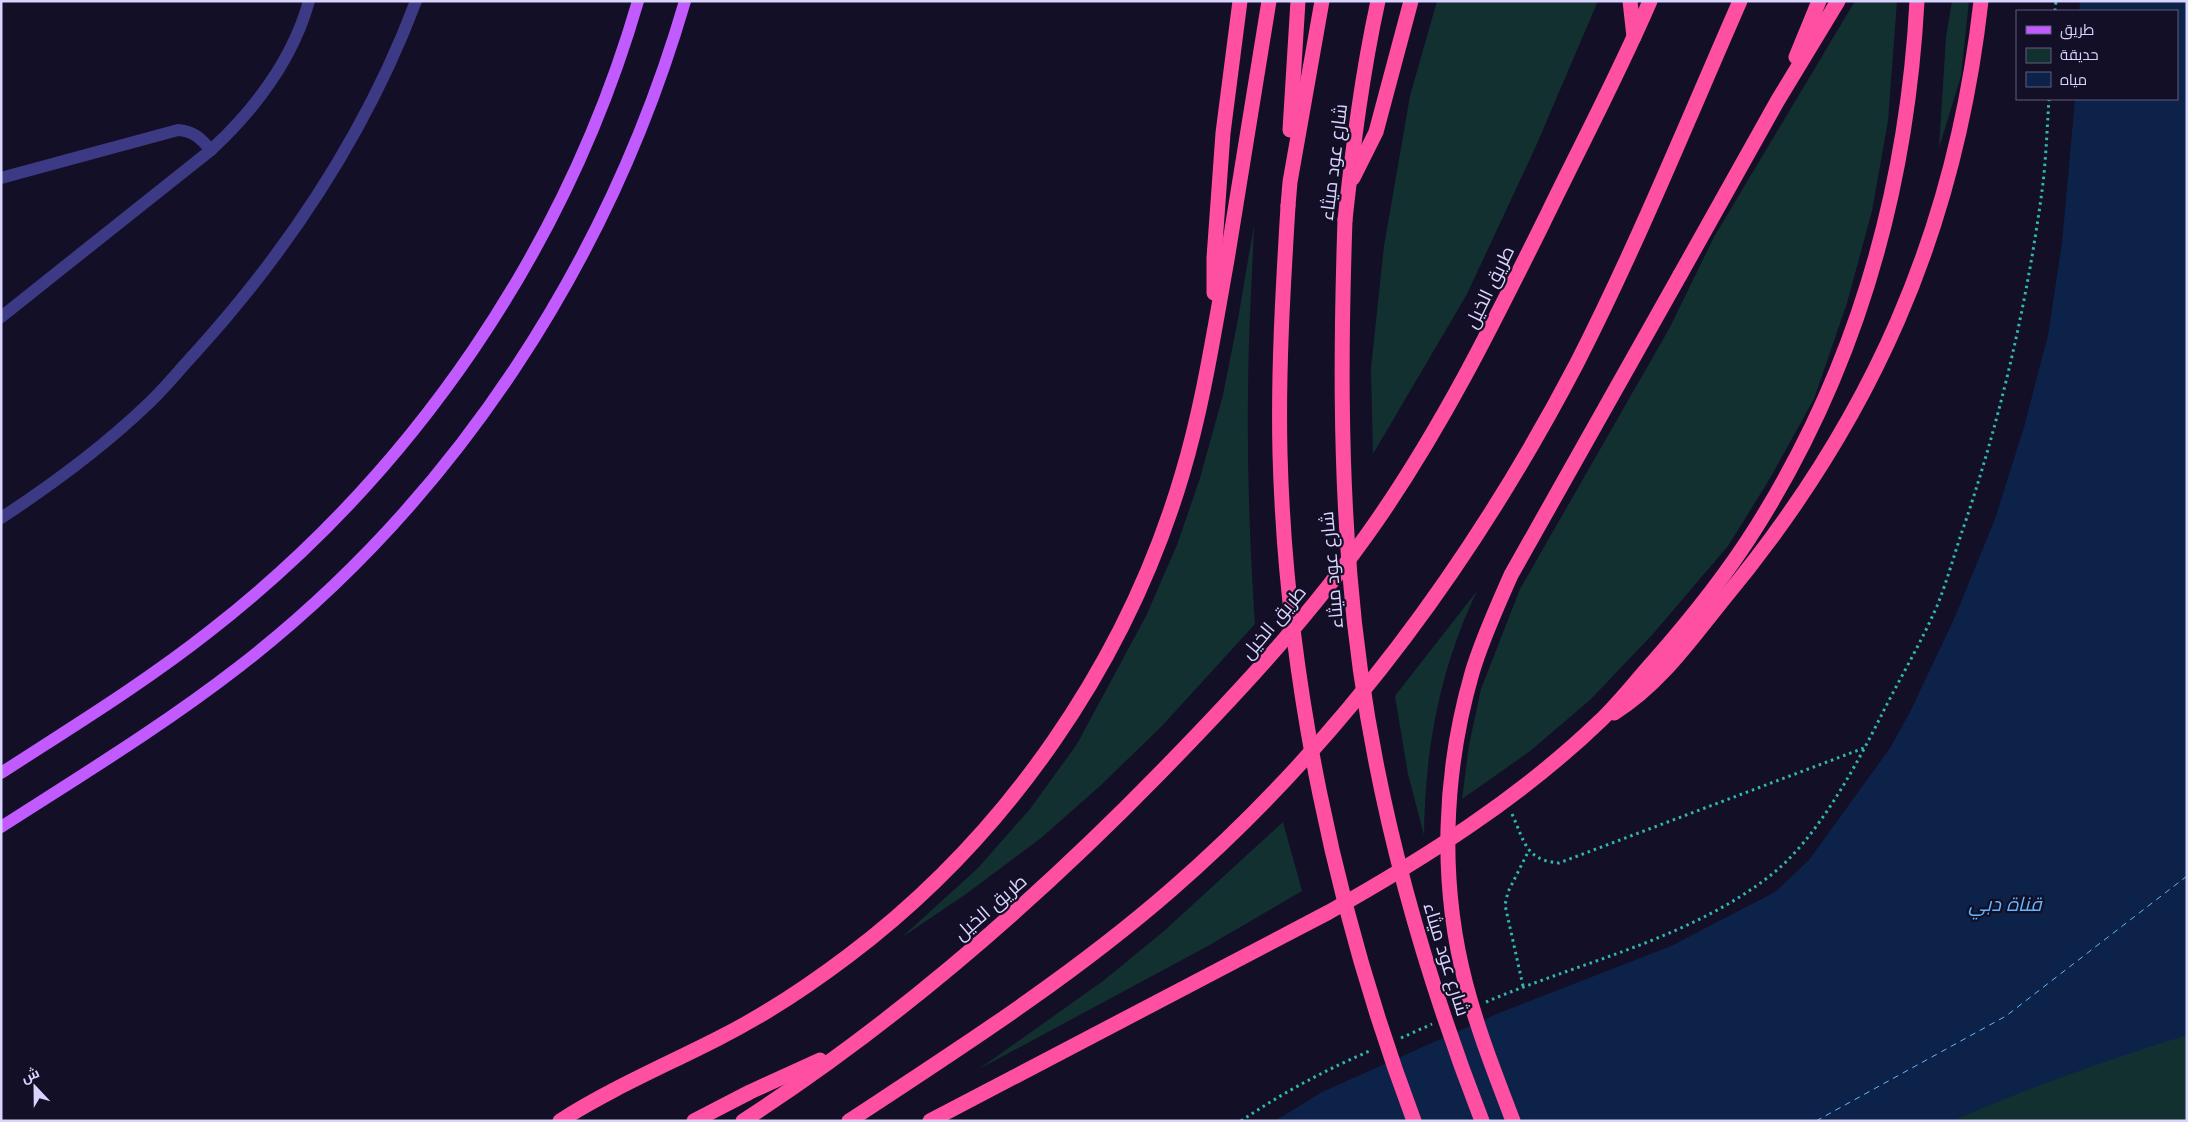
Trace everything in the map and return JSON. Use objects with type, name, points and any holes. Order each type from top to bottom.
[{"type":"highway","points":[[1217,316],[1214,272],[1223,133],[1240,1]]},
{"type":"highway","points":[[560,1121],[644,1074],[719,1038],[783,1001],[850,954],[920,896],[984,831],[1013,796],[1067,722],[1113,644],[1152,562],[1182,476],[1202,400],[1269,1]]},
{"type":"highway","points":[[1290,182],[1291,122],[1298,1]]},
{"type":"highway","name":"شارع عود ميثاء","points":[[1322,1],[1290,182],[1280,331],[1280,456],[1288,580],[1304,704],[1326,826],[1356,947],[1394,1066],[1414,1121]]},
{"type":"highway","name":"شارع عود ميثاء","points":[[1378,1],[1368,45],[1345,220],[1341,339],[1343,457],[1350,577],[1364,696],[1386,813],[1415,929],[1452,1043],[1482,1121]]},
{"type":"highway","points":[[1349,186],[1376,132],[1411,1]]},
{"type":"highway","points":[[1630,1],[1634,37]]},
{"type":"highway","name":"طريق الخيل","points":[[743,1121],[845,1050],[953,966],[1001,925],[1088,846],[1236,695],[1316,603],[1377,520],[1456,394],[1499,314],[1650,1]]},
{"type":"highway","points":[[850,1121],[1021,1007],[1098,950],[1172,889],[1242,824],[1289,775],[1371,682],[1428,607],[1482,525],[1533,442],[1577,362],[1620,273],[1740,1]]},
{"type":"highway","points":[[1778,100],[1819,1]]},
{"type":"highway","points":[[1513,1121],[1480,1034],[1465,984],[1455,932],[1449,880],[1448,828],[1452,775],[1459,723],[1472,672],[1490,623],[1511,575],[1778,100],[1838,1]]},
{"type":"highway","points":[[930,1121],[1347,902],[1449,840],[1506,800],[1602,720],[1679,632],[1719,581],[1756,528],[1789,472],[1815,422],[1844,353],[1869,281],[1891,198],[1906,123],[1914,57],[1917,1]]},
{"type":"highway","points":[[1602,720],[1632,702],[1646,690],[1740,580],[1811,483],[1853,415],[1879,365],[1907,300],[1933,230],[1953,162],[1969,90],[1982,1]]},
{"type":"highway","points":[[694,1121],[797,1070],[845,1050]]},
{"type":"main road","points":[[1,773],[136,686],[244,603],[321,533],[411,434],[490,325],[546,229],[594,128],[614,76],[638,1]]},
{"type":"main road","points":[[1,827],[197,699],[249,659],[285,629],[360,558],[442,468],[510,378],[540,332],[594,237],[639,137],[658,86],[685,1]]},
{"type":"lane","points":[[1,316],[211,150],[240,121],[278,71],[302,22],[309,1]]},
{"type":"lane","points":[[1,518],[87,457],[148,404],[257,281],[296,227],[356,131],[382,82],[416,1]]},
{"type":"lane","points":[[1,178],[178,130],[185,130],[198,136],[211,150]]},
{"type":"path","points":[[1477,1005],[1523,986],[1688,927],[1733,901],[1772,874],[1799,848],[1829,806],[1865,748],[1937,605],[1982,472],[2020,322],[2042,190],[2049,100]]},
{"type":"path","points":[[1506,800],[1529,850],[1536,859],[1559,863],[1865,748]]},
{"type":"path","points":[[1523,986],[1505,906],[1508,892],[1529,850]]},
{"type":"path","points":[[1395,1040],[1441,1021]]},
{"type":"path","points":[[1241,1121],[1297,1086],[1340,1063],[1377,1048]]},
{"type":"green space","points":[[1437,1],[1598,1],[1536,146],[1467,294],[1373,454],[1371,368],[1384,246],[1410,96]]},
{"type":"green space","points":[[1855,1],[1897,1],[1888,121],[1872,211],[1847,303],[1814,399],[1769,480],[1728,546],[1652,635],[1590,700],[1529,752],[1462,799],[1469,745],[1481,689],[1520,589],[1669,329],[1714,237]]},
{"type":"green space","points":[[1952,1],[1969,1],[1961,76],[1939,148],[1946,37]]},
{"type":"green space","points":[[1254,225],[1248,424],[1249,510],[1255,624],[1161,727],[1100,786],[1041,838],[966,894],[901,938],[978,868],[1030,809],[1077,744],[1146,616],[1177,545],[1200,478],[1223,395]]},
{"type":"green space","points":[[1477,591],[1453,650],[1437,710],[1431,740],[1424,835],[1408,774],[1395,696]]},
{"type":"green space","points":[[1283,822],[1302,891],[1208,946],[979,1069],[1103,981],[1164,931]]},
{"type":"green space","points":[[2187,996],[2187,1121],[1952,1121],[1994,1102]]},
{"type":"water","name":"قناة دبي","points":[[2080,1],[2187,1],[2187,1035],[2068,1075],[1952,1121],[1275,1121],[1322,1092],[1499,1013],[1671,946],[1775,892],[1809,860],[1890,748],[1910,712],[1954,619],[1995,519],[2024,427],[2048,335],[2062,243],[2075,100],[2178,100],[2178,10],[2079,10]]},
{"type":"ferry route","points":[[1816,1121],[2006,1016],[2187,876]]}]
